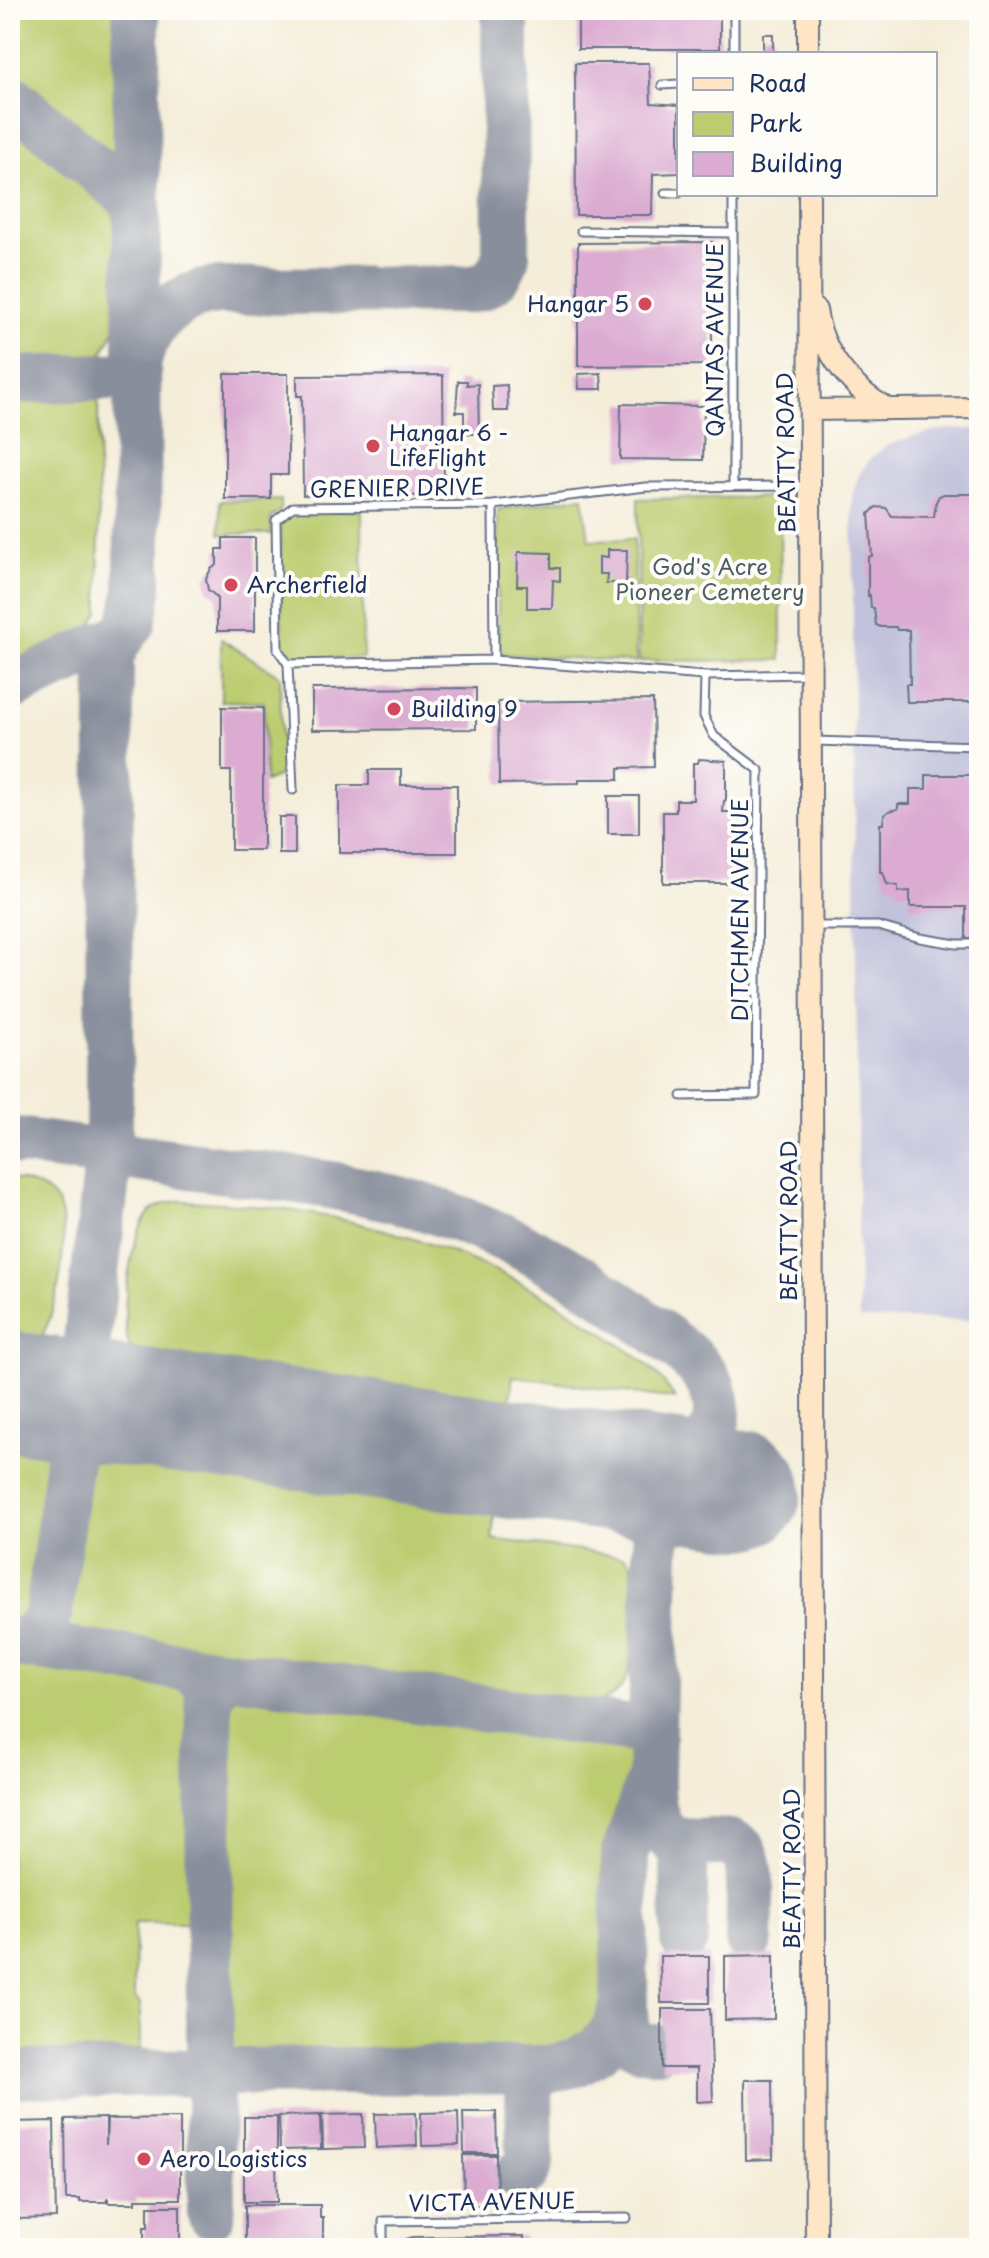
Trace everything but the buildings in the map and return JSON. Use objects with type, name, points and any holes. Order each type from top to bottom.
[{"type":"main road","points":[[808,10],[808,52]]},
{"type":"main road","name":"BEATTY ROAD","points":[[809,196],[816,2248]]},
{"type":"main road","points":[[809,250],[818,326],[847,379],[872,401],[888,409]]},
{"type":"main road","points":[[810,410],[979,408]]},
{"type":"lane","points":[[734,10],[734,52]]},
{"type":"lane","points":[[662,85],[677,84]]},
{"type":"lane","points":[[665,193],[677,193]]},
{"type":"lane","name":"QANTAS AVENUE","points":[[733,196],[733,486]]},
{"type":"lane","points":[[581,231],[733,233]]},
{"type":"lane","name":"GRENIER DRIVE","points":[[288,664],[278,650],[276,520],[293,507],[493,505],[646,487],[811,486]]},
{"type":"lane","points":[[493,505],[494,660]]},
{"type":"lane","points":[[293,790],[288,664],[494,660],[705,676],[812,674]]},
{"type":"lane","name":"DITCHMEN AVENUE","points":[[682,1096],[756,1095],[759,770],[714,736],[704,716],[705,676]]},
{"type":"lane","points":[[812,741],[979,746]]},
{"type":"lane","points":[[812,926],[878,926],[920,938],[979,944]]},
{"type":"lane","name":"VICTA AVENUE","points":[[383,2248],[383,2221],[627,2218]]},
{"type":"shaded area","points":[[946,429],[979,429],[979,1320],[859,1319],[852,496],[859,475],[870,459],[886,446]]},
{"type":"green space","points":[[10,10],[120,10],[120,318],[98,362],[99,612],[85,636],[10,668]]},
{"type":"green space","points":[[583,497],[589,540],[634,539],[636,662],[498,654],[498,509]]},
{"type":"green space","name":"God's Acre Pioneer Cemetery","points":[[780,497],[781,660],[639,661],[638,499]]},
{"type":"green space","points":[[281,500],[281,510],[271,518],[271,534],[220,534],[220,501]]},
{"type":"green space","points":[[294,511],[362,511],[363,658],[291,658],[282,647],[280,522]]},
{"type":"green space","points":[[221,639],[280,676],[282,775],[265,782],[264,702],[221,701]]},
{"type":"green space","points":[[17,702],[18,748],[10,751],[10,705]]},
{"type":"green space","points":[[10,1178],[49,1193],[58,1204],[62,1216],[63,1251],[53,1309],[41,1336],[25,1342],[23,1349],[10,1347]]},
{"type":"green space","points":[[179,1201],[236,1204],[347,1221],[454,1253],[505,1275],[603,1333],[652,1370],[675,1399],[513,1376],[508,1416],[155,1367],[135,1353],[128,1341],[125,1312],[128,1274],[143,1222],[150,1212],[160,1206]]},
{"type":"green space","points":[[10,1433],[42,1438],[47,1441],[52,1454],[34,1605],[27,1623],[15,1631],[10,1631]]},
{"type":"green space","points":[[99,1445],[496,1499],[492,1539],[625,1557],[632,1565],[632,1649],[626,1679],[619,1690],[607,1699],[565,1706],[72,1639],[66,1629],[65,1612],[84,1473],[88,1459]]},
{"type":"green space","points":[[10,1656],[180,1679],[193,1694],[196,1716],[196,1923],[135,1923],[134,1997],[140,2004],[140,2061],[10,2062]]},
{"type":"green space","points":[[244,1692],[628,1739],[632,1788],[618,1829],[612,1871],[615,1982],[610,2013],[596,2036],[581,2047],[555,2057],[236,2060],[223,2045],[223,1731],[228,1708]]},
{"type":"taxiway","points":[[136,10],[138,591],[132,623],[117,642],[110,658],[109,1154],[86,1348],[99,1381],[127,1402],[300,1430]]},
{"type":"taxiway","points":[[138,362],[148,335],[165,313],[188,298],[201,294],[216,291],[465,290],[492,280],[501,269],[506,255],[505,10]]},
{"type":"taxiway","points":[[10,97],[137,203]]},
{"type":"taxiway","points":[[10,380],[137,376]]},
{"type":"taxiway","points":[[10,687],[121,637]]},
{"type":"taxiway","points":[[10,1140],[333,1186],[408,1202],[462,1220],[570,1272],[668,1339],[701,1370],[709,1382],[717,1408],[710,1438],[671,1481],[657,1507],[651,1776],[625,1853],[624,2005],[615,2029],[598,2050],[576,2063],[550,2069],[10,2074]]},
{"type":"taxiway","points":[[10,1393],[34,1401],[53,1415],[65,1435],[69,1460],[49,1612],[34,1633],[10,1643]]},
{"type":"taxiway","points":[[479,1454],[641,1474],[672,1458],[693,1456],[714,1460],[721,1470],[722,1491],[709,1506],[690,1509],[679,1503],[663,1482],[605,1474]]},
{"type":"taxiway","points":[[10,1643],[634,1729],[647,1736],[651,1747]]},
{"type":"taxiway","points":[[190,1668],[202,1678],[209,1692],[210,2053],[215,2065],[228,2072]]},
{"type":"taxiway","points":[[651,1776],[654,1810],[663,1830],[676,1840],[724,1842],[737,1846],[746,1857],[750,1885],[749,1939]]},
{"type":"taxiway","points":[[671,1837],[684,1860],[684,1940]]},
{"type":"taxiway","points":[[624,2005],[629,2037],[638,2045],[657,2048]]},
{"type":"taxiway","points":[[518,2175],[526,2172],[530,2163],[529,2078],[521,2070]]},
{"type":"taxiway","points":[[191,2072],[203,2078],[210,2090],[211,2214]]},
{"type":"runway","points":[[10,1391],[742,1490]]},
{"type":"place","name":"Hangar 5","points":[[645,304]]},
{"type":"place","name":"Hangar 6 - LifeFlight","points":[[373,446]]},
{"type":"place","name":"Archerfield","points":[[231,585]]},
{"type":"place","name":"Building 9","points":[[394,709]]},
{"type":"place","name":"Aero Logistics","points":[[144,2159]]}]
